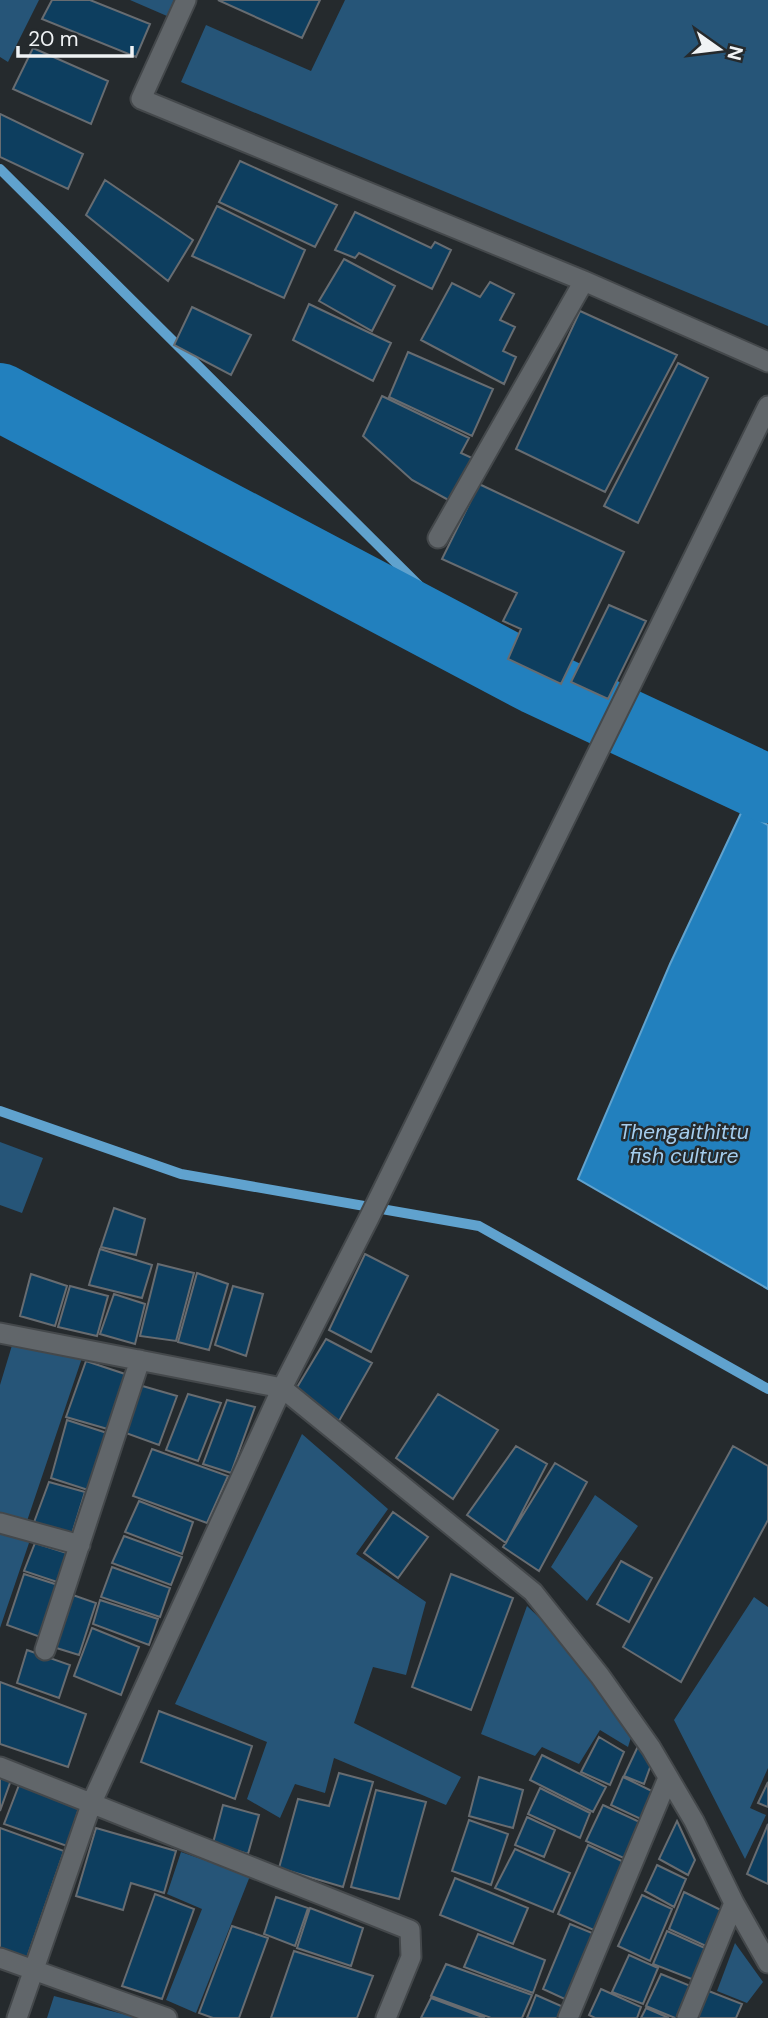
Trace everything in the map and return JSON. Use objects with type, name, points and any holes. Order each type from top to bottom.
[{"type":"street","points":[[186,0],[141,99],[584,281],[768,362]]},
{"type":"street","points":[[438,538],[584,281]]},
{"type":"street","points":[[17,2018],[92,1802],[282,1388],[369,1218],[768,406]]},
{"type":"street","points":[[0,1333],[282,1388],[533,1591],[600,1676],[651,1748],[694,1821],[734,1903],[768,1964]]},
{"type":"street","points":[[45,1650],[140,1360]]},
{"type":"street","points":[[0,1523],[80,1545]]},
{"type":"street","points":[[0,1767],[410,1930],[411,1957],[386,2018]]},
{"type":"street","points":[[568,2018],[668,1778]]},
{"type":"street","points":[[687,2018],[734,1903]]},
{"type":"street","points":[[0,1958],[167,2018]]},
{"type":"shaded area","points":[[0,0],[39,0],[8,62],[0,57]]},
{"type":"shaded area","points":[[130,0],[174,0],[167,16]]},
{"type":"shaded area","points":[[345,0],[768,0],[768,326],[181,82],[206,25],[311,71]]},
{"type":"shaded area","points":[[0,1142],[43,1158],[22,1213],[0,1205]]},
{"type":"shaded area","points":[[13,1342],[83,1355],[27,1521],[0,1513],[0,1385]]},
{"type":"shaded area","points":[[302,1434],[388,1509],[356,1554],[426,1602],[406,1675],[373,1667],[354,1723],[461,1777],[446,1805],[334,1758],[325,1793],[295,1784],[280,1818],[247,1799],[267,1742],[175,1704]]},
{"type":"shaded area","points":[[595,1495],[638,1526],[587,1601],[551,1567]]},
{"type":"shaded area","points":[[0,1532],[30,1540],[0,1628]]},
{"type":"shaded area","points":[[754,1597],[768,1607],[768,1768],[750,1808],[766,1815],[745,1859],[674,1720]]},
{"type":"shaded area","points":[[527,1606],[565,1642],[633,1731],[628,1747],[600,1730],[579,1764],[542,1747],[535,1756],[481,1734]]},
{"type":"shaded area","points":[[181,1852],[250,1876],[196,2013],[166,2000],[202,1909],[167,1894]]},
{"type":"shaded area","points":[[735,1943],[763,1982],[747,2003],[717,1991]]},
{"type":"shaded area","points":[[54,1996],[138,2018],[47,2018]]},
{"type":"water","name":"Thengaithittu fish culture","points":[[742,811],[768,825],[768,1289],[578,1179],[670,964]]},
{"type":"building","points":[[52,0],[90,0],[150,24],[136,57],[42,19]]},
{"type":"building","points":[[218,0],[320,0],[302,38]]},
{"type":"building","points":[[33,48],[108,81],[91,124],[13,89]]},
{"type":"building","points":[[0,114],[83,154],[68,189],[0,157]]},
{"type":"building","points":[[240,161],[337,205],[315,247],[219,202]]},
{"type":"building","points":[[105,180],[193,240],[168,281],[86,215]]},
{"type":"building","points":[[217,206],[305,250],[284,298],[192,256]]},
{"type":"building","points":[[355,212],[431,248],[435,242],[451,250],[432,289],[359,253],[355,258],[335,250]]},
{"type":"building","points":[[344,259],[395,286],[372,331],[319,301]]},
{"type":"building","points":[[490,282],[514,294],[500,320],[515,327],[503,351],[516,357],[504,384],[421,340],[452,283],[480,297]]},
{"type":"building","points":[[309,304],[391,343],[373,381],[293,340]]},
{"type":"building","points":[[192,307],[251,335],[231,375],[174,345]]},
{"type":"building","points":[[580,311],[677,355],[605,492],[516,449]]},
{"type":"building","points":[[408,352],[493,389],[472,436],[389,397]]},
{"type":"building","points":[[678,363],[708,378],[638,523],[604,506]]},
{"type":"building","points":[[382,396],[469,438],[461,453],[472,458],[452,502],[412,480],[363,436]]},
{"type":"building","points":[[479,484],[624,552],[561,684],[508,659],[521,629],[503,621],[517,593],[442,559]]},
{"type":"building","points":[[609,605],[646,621],[608,699],[571,682]]},
{"type":"building","points":[[114,1208],[145,1219],[136,1255],[101,1247]]},
{"type":"building","points":[[100,1249],[152,1265],[142,1298],[89,1285]]},
{"type":"building","points":[[365,1254],[408,1276],[371,1352],[329,1330]]},
{"type":"building","points":[[158,1264],[194,1273],[176,1341],[140,1336]]},
{"type":"building","points":[[197,1273],[228,1284],[209,1350],[178,1342]]},
{"type":"building","points":[[31,1274],[67,1286],[55,1326],[20,1316]]},
{"type":"building","points":[[70,1286],[108,1296],[97,1336],[58,1327]]},
{"type":"building","points":[[233,1286],[263,1294],[246,1356],[215,1345]]},
{"type":"building","points":[[114,1294],[145,1304],[135,1344],[100,1334]]},
{"type":"building","points":[[326,1339],[372,1363],[339,1421],[296,1389]]},
{"type":"building","points":[[86,1361],[128,1375],[111,1430],[66,1417]]},
{"type":"building","points":[[139,1385],[177,1396],[159,1445],[123,1432]]},
{"type":"building","points":[[188,1394],[221,1403],[198,1461],[166,1450]]},
{"type":"building","points":[[438,1394],[498,1430],[453,1499],[396,1458]]},
{"type":"building","points":[[227,1400],[255,1407],[231,1473],[203,1464]]},
{"type":"building","points":[[67,1420],[107,1433],[88,1490],[51,1478]]},
{"type":"building","points":[[516,1446],[547,1464],[506,1543],[467,1515]]},
{"type":"building","points":[[733,1446],[768,1466],[768,1520],[681,1682],[623,1647]]},
{"type":"building","points":[[152,1449],[228,1476],[207,1523],[133,1496]]},
{"type":"building","points":[[555,1463],[587,1482],[539,1571],[503,1547]]},
{"type":"building","points":[[49,1482],[85,1492],[71,1537],[33,1525]]},
{"type":"building","points":[[139,1501],[193,1522],[182,1554],[125,1532]]},
{"type":"building","points":[[393,1512],[428,1537],[398,1578],[364,1553]]},
{"type":"building","points":[[124,1536],[182,1557],[171,1585],[112,1563]]},
{"type":"building","points":[[35,1543],[70,1554],[60,1583],[24,1571]]},
{"type":"building","points":[[621,1561],[652,1578],[629,1622],[597,1604]]},
{"type":"building","points":[[112,1567],[170,1588],[160,1617],[101,1597]]},
{"type":"building","points":[[24,1574],[58,1585],[43,1638],[7,1625]]},
{"type":"building","points":[[451,1574],[513,1598],[471,1710],[412,1687]]},
{"type":"building","points":[[67,1593],[96,1603],[79,1655],[50,1646]]},
{"type":"building","points":[[100,1600],[158,1619],[149,1645],[93,1624]]},
{"type":"building","points":[[92,1628],[139,1647],[121,1695],[74,1676]]},
{"type":"building","points":[[27,1650],[70,1665],[59,1698],[17,1683]]},
{"type":"building","points":[[0,1682],[86,1714],[68,1767],[0,1744]]},
{"type":"building","points":[[159,1711],[252,1746],[235,1799],[141,1762]]},
{"type":"building","points":[[599,1737],[624,1752],[610,1785],[581,1772]]},
{"type":"building","points":[[639,1744],[652,1762],[644,1784],[624,1776]]},
{"type":"building","points":[[542,1755],[606,1787],[593,1812],[530,1780]]},
{"type":"building","points":[[339,1773],[373,1782],[343,1887],[279,1868],[298,1799],[329,1806]]},
{"type":"building","points":[[0,1775],[11,1780],[0,1811]]},
{"type":"building","points":[[479,1777],[523,1790],[513,1828],[469,1816]]},
{"type":"building","points":[[623,1777],[656,1793],[645,1821],[611,1805]]},
{"type":"building","points":[[768,1782],[768,1807],[758,1803]]},
{"type":"building","points":[[19,1785],[80,1805],[67,1846],[4,1824]]},
{"type":"building","points":[[540,1788],[590,1813],[580,1838],[528,1814]]},
{"type":"building","points":[[376,1790],[426,1802],[399,1899],[351,1887]]},
{"type":"building","points":[[223,1805],[259,1815],[248,1854],[213,1843]]},
{"type":"building","points":[[603,1805],[644,1824],[628,1860],[586,1841]]},
{"type":"building","points":[[527,1817],[555,1830],[544,1857],[515,1845]]},
{"type":"building","points":[[469,1820],[508,1834],[491,1885],[452,1871]]},
{"type":"building","points":[[677,1821],[695,1860],[688,1875],[659,1859]]},
{"type":"building","points":[[768,1824],[768,1884],[747,1874]]},
{"type":"building","points":[[0,1828],[64,1851],[27,1958],[0,1948]]},
{"type":"building","points":[[96,1828],[176,1851],[164,1893],[131,1883],[123,1910],[76,1896]]},
{"type":"building","points":[[588,1845],[626,1863],[598,1932],[558,1914]]},
{"type":"building","points":[[515,1849],[570,1873],[553,1912],[495,1888]]},
{"type":"building","points":[[657,1865],[686,1879],[674,1907],[645,1891]]},
{"type":"building","points":[[455,1878],[528,1908],[513,1944],[440,1915]]},
{"type":"building","points":[[684,1892],[723,1911],[708,1947],[669,1929]]},
{"type":"building","points":[[155,1894],[194,1909],[162,1999],[122,1986]]},
{"type":"building","points":[[642,1895],[672,1909],[650,1961],[618,1946]]},
{"type":"building","points":[[276,1897],[308,1908],[295,1946],[264,1934]]},
{"type":"building","points":[[310,1908],[363,1928],[351,1966],[297,1948]]},
{"type":"building","points":[[570,1924],[597,1935],[569,2001],[543,1989]]},
{"type":"building","points":[[232,1926],[268,1938],[239,2018],[213,2018],[199,2013]]},
{"type":"building","points":[[667,1931],[707,1949],[694,1980],[653,1964]]},
{"type":"building","points":[[478,1934],[545,1960],[533,1993],[464,1967]]},
{"type":"building","points":[[294,1951],[373,1976],[357,2018],[271,2018]]},
{"type":"building","points":[[629,1955],[658,1968],[643,2004],[612,1992]]},
{"type":"building","points":[[446,1964],[532,1995],[522,2018],[491,2018],[431,1996]]},
{"type":"building","points":[[661,1974],[693,1987],[681,2018],[646,2006]]},
{"type":"building","points":[[601,1989],[641,2007],[637,2018],[595,2018],[589,2015]]},
{"type":"building","points":[[706,1990],[742,2004],[736,2018],[694,2018]]},
{"type":"building","points":[[536,1995],[568,2009],[564,2018],[527,2018]]},
{"type":"building","points":[[431,1998],[485,2018],[421,2018]]},
{"type":"building","points":[[646,2008],[669,2018],[641,2018]]},
{"type":"waterway","points":[[0,169],[538,704],[768,815]]},
{"type":"waterway","points":[[0,397],[537,681],[768,789]]},
{"type":"waterway","points":[[0,1111],[181,1174],[479,1226],[768,1389]]}]
